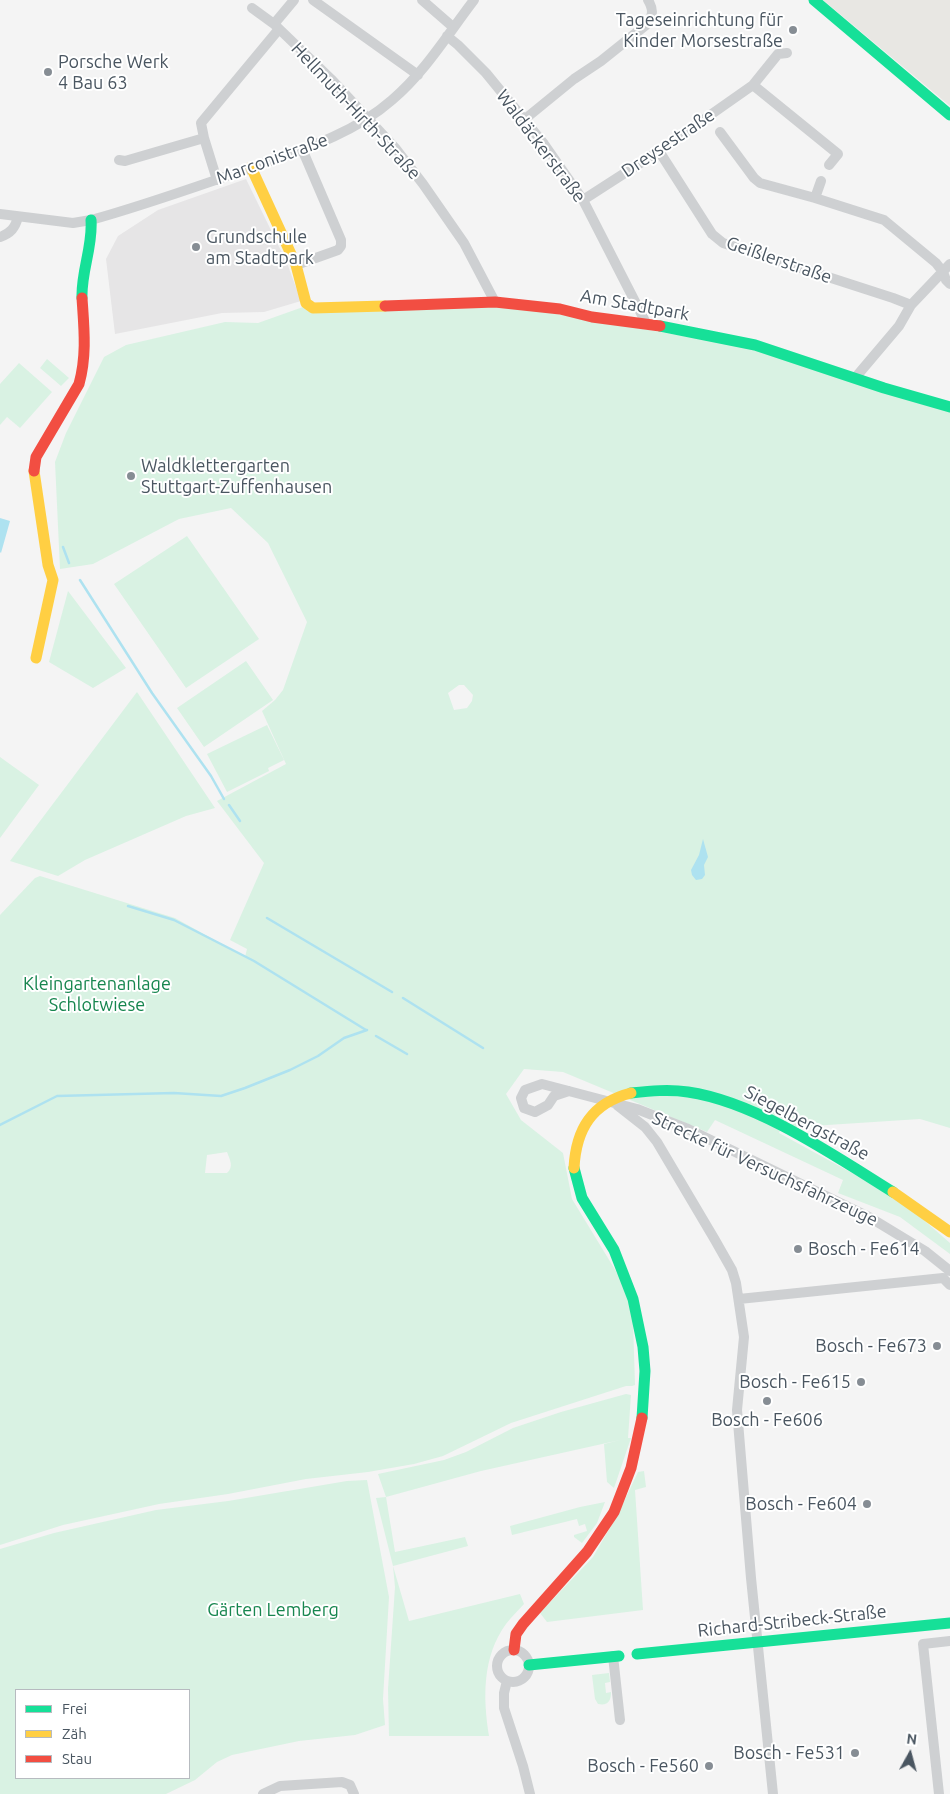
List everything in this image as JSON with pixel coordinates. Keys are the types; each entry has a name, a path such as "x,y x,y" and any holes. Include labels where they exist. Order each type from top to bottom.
{"street":[{"path":"217,180 204,138 202,123 294,0"},
{"path":"313,0 418,75"},
{"path":"422,0 453,26"},
{"name":"Marconistraße","path":"0,214 73,223 90,220 217,180 353,128 392,100 418,75 474,0"},
{"path":"525,119 574,79 601,61 646,25 651,19 653,11 648,0"},
{"path":"814,0 950,115"},
{"name":"Hellmuth-Hirth-Straße","path":"252,8 276,26 331,79 396,149 464,243 495,302"},
{"name":"Waldäckerstraße","path":"446,36 486,73 544,144 583,200 646,323"},
{"name":"Dreysestraße","path":"583,200 659,151 753,85 778,54 787,53"},
{"path":"753,85 838,154 825,173 815,198"},
{"path":"720,132 754,178 760,183 884,220 936,263 947,268"},
{"path":"119,160 125,161 204,138"},
{"path":"251,167 296,265 338,250 341,246 341,240 302,149"},
{"name":"Geißlerstraße","path":"659,151 712,234 722,243 911,305"},
{"path":"0,237 10,234 18,216"},
{"path":"36,658 53,580 48,565 33,474 36,457 79,384 83,373 86,349 82,281 84,261 91,237 90,220"},
{"name":"Am Stadtpark","path":"296,265 306,303 313,308 495,302 560,309 592,317 646,323 755,345 884,388 950,406"},
{"path":"855,378 899,326 911,305 947,268"},
{"path":"947,268 946,280 950,284"},
{"name":"Siegelbergstraße","path":"514,1650 516,1634 523,1624 587,1552 614,1512 631,1468 642,1418 643,1347 633,1298 614,1250 582,1198 574,1168 577,1142 582,1129 592,1113 604,1103 631,1093 652,1090 686,1091 729,1101 754,1111 789,1129 912,1203 950,1232"},
{"name":"Strecke für Versuchsfahrzeuge","path":"569,1091 647,1113 696,1133 869,1217 925,1251 950,1271"},
{"path":"618,1104 645,1127 657,1142 732,1270 739,1299 744,1337 736,1410 773,1794"},
{"path":"739,1299 943,1278 950,1285"},
{"name":"Richard-Stribeck-Straße","path":"638,1654 950,1623"},
{"path":"939,1794 923,1644 950,1641"},
{"path":"514,1650 524,1655 529,1665 526,1675 522,1679 512,1682 507,1681 498,1674 497,1663 503,1654 514,1650"},
{"path":"529,1665 616,1656 620,1720"},
{"path":"507,1681 504,1693 504,1708 530,1794"},
{"path":"263,1794 280,1786 342,1782 350,1785 354,1794"}],"shaded area":[{"path":"823,0 950,0 950,106"},
{"name":"Grundschule am Stadtpark","path":"246,179 287,263 301,301 264,312 222,313 115,334 106,259 118,236 158,210"}],"green space":[{"name":"Kleingartenanlage Schlotwiese","path":"505,305 752,348 950,410 950,1128 920,1119 781,1128 779,1133 883,1190 910,1208 950,1243 950,1254 900,1217 838,1193 843,1180 715,1120 707,1132 563,1072 524,1069 506,1094 521,1120 563,1153 572,1199 625,1286 633,1321 635,1385 626,1386 511,1423 443,1456 414,1464 368,1472 306,1479 228,1494 159,1504 63,1525 0,1545 0,915 35,878 40,876 175,918 245,957 247,949 230,940 264,863 217,801 286,764 262,711 283,690 307,622 268,543 231,508 179,519 93,564 60,569 55,462 66,433 104,357 126,345 225,322 258,323 303,307","holes":["459,685 464,685 473,695 472,701 467,708 454,710 448,693","227,1152 231,1166 227,1173 205,1173 207,1155"]},
{"path":"47,359 69,378 61,386 40,368"},
{"path":"19,363 52,392 20,428 7,417 0,425 0,384"},
{"path":"187,536 259,639 186,688 114,584"},
{"path":"68,591 126,668 93,688 49,662"},
{"path":"246,661 273,700 204,747 177,708"},
{"path":"137,692 215,808 186,816 85,860 58,876 10,861"},
{"path":"267,725 284,760 268,768 269,771 227,792 207,754"},
{"path":"0,757 39,785 0,838"},
{"path":"626,1394 631,1395 628,1438 631,1438 614,1488 607,1482 604,1444 620,1440 481,1471 386,1497 378,1474 444,1460 466,1452 513,1428 561,1412"},
{"path":"644,1471 646,1487 635,1490 643,1610 547,1622 540,1613 593,1557 618,1514 638,1472"},
{"name":"Gärten Lemberg","path":"367,1480 389,1597 383,1699 385,1725 355,1735 299,1741 232,1755 217,1762 195,1780 166,1794 0,1794 0,1549 54,1533 156,1510 228,1501 347,1481"},
{"path":"386,1497 395,1552 465,1537 468,1546 393,1566 376,1498"},
{"path":"605,1502 597,1523 582,1543 574,1535 587,1531 585,1524 579,1526 577,1519 512,1535 510,1526"},
{"path":"393,1566 409,1621 520,1594 524,1604 508,1621 498,1637 488,1664 485,1693 489,1736 389,1736 388,1689 395,1587"},
{"path":"609,1673 610,1682 605,1683 606,1693 611,1692 610,1698 607,1703 598,1704 595,1699 592,1675"}],"water":[{"path":"0,518 10,521 1,553 0,552"},
{"path":"703,839 708,857 704,865 705,875 702,879 696,880 691,870 699,855"}],"waterway":[{"path":"63,547 69,563"},
{"path":"80,580 152,693 211,776 224,799"},
{"path":"229,805 240,821"},
{"path":"128,906 174,920 254,961 366,1030"},
{"path":"267,918 392,992"},
{"path":"403,998 483,1048"},
{"path":"0,1125 57,1096 174,1093 221,1096 290,1070 318,1056 344,1038 367,1030"},
{"path":"376,1036 407,1054"}],"traffic: fast":[{"path":"814,0 950,115"},
{"path":"82,298 91,220"},
{"path":"660,326 755,345 884,388 950,407"},
{"path":"631,1093 681,1091 714,1098 741,1107 795,1132 893,1192"},
{"path":"574,1168 582,1198 614,1250 633,1299 643,1347 645,1371 642,1418"},
{"path":"637,1654 950,1623"},
{"path":"529,1665 619,1656"}],"traffic: slow":[{"path":"251,167 296,265 306,303 313,308 385,306"},
{"path":"34,471 48,565 53,580 36,658"},
{"path":"574,1168 578,1141 589,1120 606,1103 631,1093"},
{"path":"893,1192 950,1232"}],"traffic: jam":[{"path":"34,471 36,457 79,384 84,352 82,298"},
{"path":"385,306 495,302 560,309 592,317 660,326"},
{"path":"514,1650 516,1634 523,1624 587,1552 614,1512 631,1468 642,1418"}],"place":[{"name":"Tageseinrichtung für Kinder Morsestraße","path":"793,30"},
{"name":"Porsche Werk 4 Bau 63","path":"48,72"},
{"name":"Grundschule am Stadtpark","path":"196,247"},
{"name":"Waldklettergarten Stuttgart-Zuffenhausen","path":"131,476"},
{"name":"Bosch - Fe614","path":"798,1249"},
{"name":"Bosch - Fe673","path":"937,1346"},
{"name":"Bosch - Fe615","path":"861,1382"},
{"name":"Bosch - Fe606","path":"767,1401"},
{"name":"Bosch - Fe604","path":"867,1504"},
{"name":"Bosch - Fe531","path":"855,1753"},
{"name":"Bosch - Fe560","path":"709,1766"}]}
